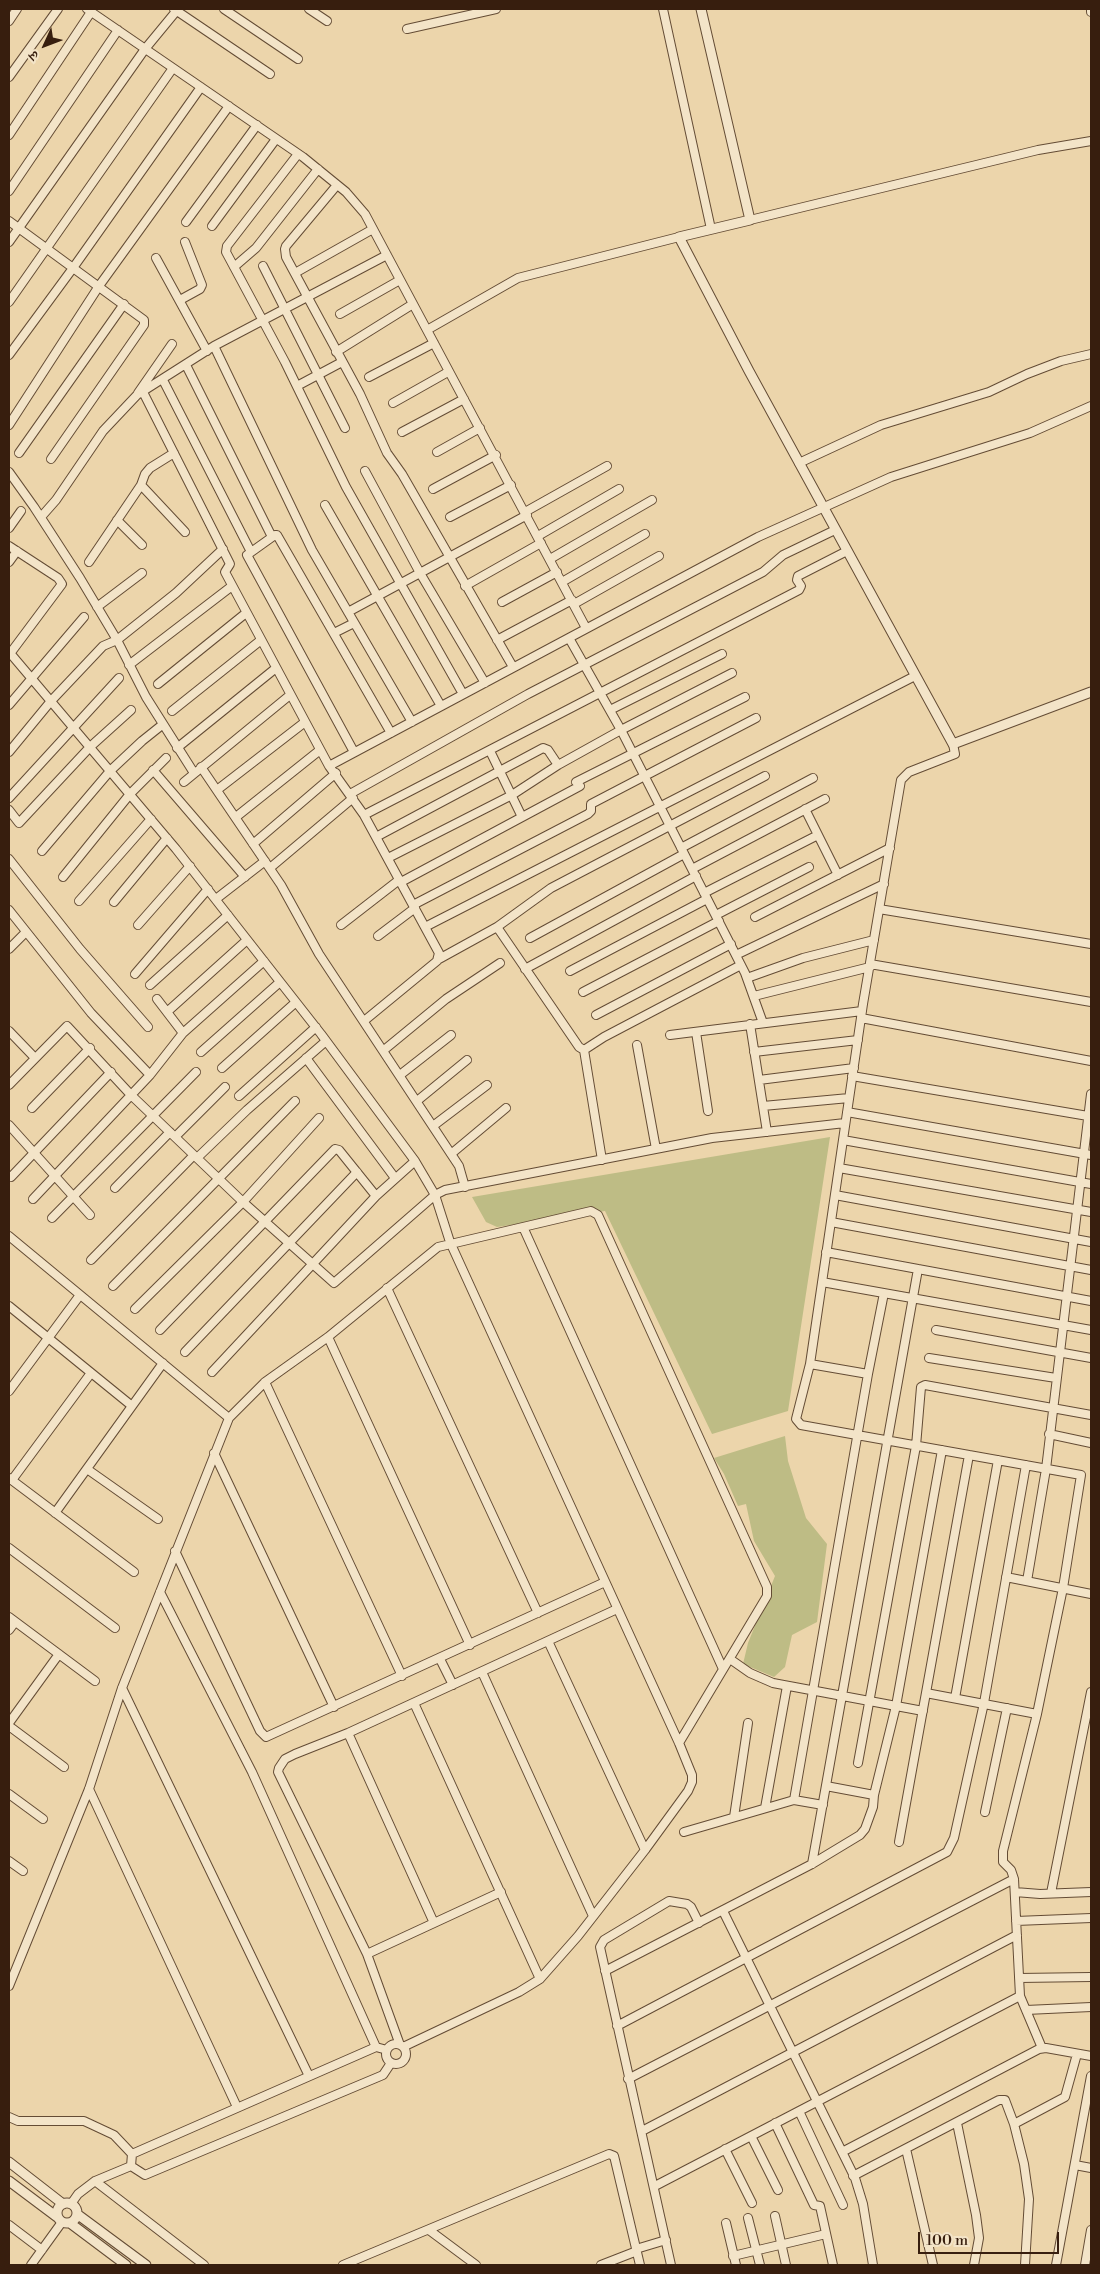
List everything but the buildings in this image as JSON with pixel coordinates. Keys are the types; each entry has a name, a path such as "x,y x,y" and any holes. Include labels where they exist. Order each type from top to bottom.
{"street":[{"path":"9,21 17,9"},
{"path":"9,77 58,9"},
{"path":"9,242 145,49 176,9 270,74"},
{"path":"224,9 298,59"},
{"path":"308,9 327,21"},
{"path":"407,29 496,9"},
{"path":"663,9 711,229"},
{"path":"701,9 750,220"},
{"path":"9,135 89,10 257,125 337,185 365,214 448,372 496,456 586,628"},
{"path":"9,191 118,30"},
{"path":"9,302 173,68"},
{"path":"9,355 201,87"},
{"path":"9,425 99,286 228,106"},
{"path":"186,222 257,125"},
{"path":"212,226 276,139"},
{"path":"427,330 518,278 1038,150 1091,141"},
{"path":"298,154 226,246 226,252 297,386 346,487 399,584 463,694"},
{"path":"234,267 256,248 318,169"},
{"path":"337,185 285,249 286,257 342,362 387,453 402,474 448,558 514,668"},
{"path":"9,221 143,318 144,324 51,459"},
{"path":"295,273 373,229"},
{"path":"680,237 799,463 952,744 955,754 902,776 861,1015 810,1364 796,1419 801,1425 1081,1475 1063,1588 1037,1714 1003,1851 1003,1862 1012,1870 1014,1879 1020,1996 1042,2048"},
{"path":"180,300 200,290 202,285 185,242"},
{"path":"140,393 211,349 387,255"},
{"path":"156,258 211,349 312,550 412,722"},
{"path":"263,266 345,428"},
{"path":"340,314 400,280"},
{"path":"19,453 124,304"},
{"path":"336,352 413,304"},
{"path":"369,377 434,343"},
{"path":"41,517 56,500 103,431 140,393 172,344"},
{"path":"799,463 880,425 989,392 1027,374 1061,361 1091,354"},
{"path":"297,386 342,362"},
{"path":"186,365 272,537"},
{"path":"393,403 448,372"},
{"path":"163,380 251,552"},
{"path":"140,393 174,453 223,549 230,564 224,571 246,613 329,766 336,773 364,815 388,858 439,953 439,959"},
{"path":"402,432 464,400"},
{"path":"329,766 758,537 891,477 1030,433 1091,406"},
{"path":"437,452 480,428"},
{"path":"89,562 141,485 143,476 150,468 174,453"},
{"path":"433,490 496,456"},
{"path":"348,612 448,558 607,466"},
{"path":"9,472 41,517 97,607 162,725 194,773"},
{"path":"365,472 420,573 485,683"},
{"path":"141,485 185,532"},
{"path":"450,517 511,485"},
{"path":"465,586 619,489"},
{"path":"550,558 652,500"},
{"path":"325,505 441,706"},
{"path":"9,528 21,511"},
{"path":"117,520 142,545"},
{"path":"216,899 245,877 267,865 351,796 584,664 763,572 783,555 835,530"},
{"path":"562,582 645,534"},
{"path":"354,752 247,556 272,537 277,535 391,733"},
{"path":"9,546 58,578 62,584 9,654 130,794 216,899 316,1027 415,1161 435,1195 450,1242 692,1775 692,1782 688,1791 645,1850 540,1979 519,1992 402,2046 392,2044 387,2050 386,2057 391,2063"},
{"path":"9,752 51,701 103,646 116,640 176,593 223,549"},
{"path":"9,562 17,551"},
{"path":"364,815 601,695 799,590 801,586 797,580 798,576 847,552"},
{"path":"497,640 659,556"},
{"path":"502,602 557,572"},
{"path":"97,607 142,573"},
{"path":"129,665 232,586"},
{"path":"158,684 246,613"},
{"path":"9,704 84,617"},
{"path":"334,633 354,623"},
{"path":"569,638 621,730 736,955 747,978 763,1022"},
{"path":"172,711 261,640"},
{"path":"610,710 722,654"},
{"path":"177,748 276,668"},
{"path":"388,858 512,795 558,765 621,730 732,673"},
{"path":"425,927 915,676"},
{"path":"9,798 119,678"},
{"path":"952,744 1091,692"},
{"path":"184,782 201,766 290,695"},
{"path":"341,925 400,881 580,786 576,782 745,697"},
{"path":"9,810 11,819 17,823 21,822 90,747 131,710"},
{"path":"378,936 414,906 588,814 592,809 591,804 756,718"},
{"path":"217,790 305,722"},
{"path":"42,851 110,771 162,725"},
{"path":"376,837 545,748 558,765"},
{"path":"236,818 320,750"},
{"path":"490,751 522,817"},
{"path":"63,877 130,794 166,758"},
{"path":"201,766 267,865 319,954 459,1166 465,1187"},
{"path":"153,770 245,877"},
{"path":"253,844 336,773"},
{"path":"364,1021 439,959 497,928 551,888 765,776"},
{"path":"530,938 813,778"},
{"path":"525,969 825,799"},
{"path":"806,809 838,875"},
{"path":"79,901 151,819"},
{"path":"570,971 818,835"},
{"path":"114,902 167,838"},
{"path":"755,917 890,848"},
{"path":"9,858 80,949 148,1027"},
{"path":"138,925 190,866"},
{"path":"583,992 809,867"},
{"path":"736,955 884,884"},
{"path":"135,974 208,889"},
{"path":"880,909 1091,944"},
{"path":"9,910 91,1013 150,1075"},
{"path":"150,985 228,915"},
{"path":"497,928 579,1047 584,1050 602,1160"},
{"path":"9,949 26,932"},
{"path":"167,1012 247,940"},
{"path":"747,978 803,958 874,940"},
{"path":"596,1015 730,944"},
{"path":"33,1199 150,1075 183,1033 264,961"},
{"path":"384,1050 446,999 500,963"},
{"path":"584,1050 604,1037 741,965"},
{"path":"754,996 870,965 1091,1002"},
{"path":"201,1052 280,982"},
{"path":"157,998 183,1033"},
{"path":"222,1068 296,1002"},
{"path":"670,1035 763,1022 861,1015 1091,1061"},
{"path":"750,1024 767,1132"},
{"path":"9,1085 66,1026 90,1048 131,1095 243,1202 314,1263 332,1282 335,1282 435,1195 445,1190 712,1138 845,1123"},
{"path":"239,1096 316,1027"},
{"path":"9,1031 35,1058"},
{"path":"696,1032 708,1111"},
{"path":"400,1075 451,1035"},
{"path":"754,1052 858,1040"},
{"path":"91,1260 196,1156 326,1041"},
{"path":"637,1045 656,1149"},
{"path":"32,1108 90,1048"},
{"path":"306,1058 395,1178"},
{"path":"417,1101 467,1060"},
{"path":"11,1177 111,1072"},
{"path":"52,1218 152,1114 196,1072"},
{"path":"759,1080 853,1072 1089,1118"},
{"path":"433,1126 487,1085"},
{"path":"116,1188 225,1087"},
{"path":"1027,1581 1046,1469 1072,1239 1080,1182 1087,1154 1091,1094"},
{"path":"763,1106 849,1098"},
{"path":"113,1286 295,1102"},
{"path":"451,1154 506,1108"},
{"path":"847,1112 1087,1154"},
{"path":"136,1309 243,1202 319,1118"},
{"path":"9,1125 90,1216"},
{"path":"843,1140 1091,1184"},
{"path":"160,1330 335,1149 339,1150 376,1196"},
{"path":"212,1372 376,1196 415,1161"},
{"path":"839,1168 1091,1212"},
{"path":"186,1352 357,1172"},
{"path":"835,1195 1091,1242"},
{"path":"9,1986 89,1789 122,1688 229,1418 265,1382 328,1337 438,1246 591,1211 598,1215 766,1583 766,1596 679,1743"},
{"path":"831,1222 1091,1270"},
{"path":"523,1227 724,1669"},
{"path":"9,1236 229,1418"},
{"path":"826,1252 1091,1301"},
{"path":"812,1864 886,1440 918,1269"},
{"path":"822,1282 1091,1330"},
{"path":"387,1288 538,1613"},
{"path":"794,1800 857,1435 884,1293"},
{"path":"9,1391 80,1295"},
{"path":"9,1306 132,1406"},
{"path":"936,1330 1091,1358"},
{"path":"328,1337 470,1644"},
{"path":"929,1358 1056,1378"},
{"path":"55,1513 163,1363"},
{"path":"810,1364 868,1374"},
{"path":"91,1373 10,1479 134,1572"},
{"path":"265,1382 402,1676"},
{"path":"858,1764 916,1446 920,1389 923,1385 1091,1414"},
{"path":"1050,1434 1091,1442"},
{"path":"605,1971 812,1864 865,1829 873,1807 874,1795 896,1706 942,1450"},
{"path":"214,1453 334,1707"},
{"path":"899,1842 969,1455"},
{"path":"955,1698 998,1460"},
{"path":"617,2026 947,1852 954,1838 984,1703 1026,1465"},
{"path":"87,1469 158,1519"},
{"path":"9,1548 115,1628"},
{"path":"175,1551 263,1736 268,1737 605,1582"},
{"path":"1006,1577 1091,1594"},
{"path":"160,1592 252,1772 376,2047"},
{"path":"391,2063 402,2062 406,2054 367,1954 278,1772 285,1759 348,1733 617,1609"},
{"path":"9,1630 12,1619 95,1681"},
{"path":"548,1641 645,1850"},
{"path":"59,1654 9,1725 64,1767"},
{"path":"440,1659 453,1685"},
{"path":"730,1659 750,1673 787,1686 923,1711"},
{"path":"482,1672 593,1916"},
{"path":"765,1808 787,1686"},
{"path":"122,1688 309,2076"},
{"path":"1051,1894 1091,1692"},
{"path":"926,1693 1037,1714"},
{"path":"414,1703 502,1892 540,1979"},
{"path":"985,1812 1007,1708"},
{"path":"734,1817 748,1723"},
{"path":"348,1733 434,1923"},
{"path":"826,1786 874,1795"},
{"path":"89,1789 237,2108"},
{"path":"9,1794 43,1819"},
{"path":"684,1832 794,1800 823,1805"},
{"path":"9,1861 22,1871"},
{"path":"628,2078 1014,1879"},
{"path":"367,1954 502,1892"},
{"path":"1015,1892 1051,1894 1091,1892"},
{"path":"671,2265 655,2186 628,2078 600,1947 604,1940 669,1901 687,1904 691,1907 699,1923"},
{"path":"722,1911 854,2176 863,2204 873,2265"},
{"path":"1016,1921 1091,1918"},
{"path":"642,2131 792,2051 1017,1936"},
{"path":"1019,1978 1091,1977"},
{"path":"655,2186 1020,1996"},
{"path":"1026,2010 1091,2007"},
{"path":"132,2154 376,2047 387,2050"},
{"path":"842,2152 1042,2048 1091,2056"},
{"path":"1014,2124 1065,2097 1077,2054"},
{"path":"131,2166 145,2176 383,2075 391,2063"},
{"path":"1056,2265 1091,2076"},
{"path":"854,2176 1002,2100 1007,2102 1024,2164 1029,2200 1025,2265"},
{"path":"798,2111 843,2205"},
{"path":"9,2117 18,2120 84,2121 114,2135 132,2154 131,2166"},
{"path":"775,2123 814,2205 820,2206 833,2265"},
{"path":"957,2123 979,2238 974,2265"},
{"path":"751,2136 778,2190"},
{"path":"906,2149 933,2265"},
{"path":"725,2150 752,2203"},
{"path":"343,2265 609,2154 614,2156 640,2265"},
{"path":"9,2162 67,2204 74,2206 77,2214 146,2265"},
{"path":"1075,2165 1091,2168"},
{"path":"63,2220 58,2209 95,2181 131,2166"},
{"path":"9,2181 126,2265"},
{"path":"95,2181 204,2265"},
{"path":"30,2265 63,2220 76,2218 77,2214"},
{"path":"775,2216 786,2265"},
{"path":"748,2218 760,2265"},
{"path":"726,2223 736,2265"},
{"path":"9,2225 42,2250"},
{"path":"429,2230 476,2265"},
{"path":"1085,2265 1091,2230"},
{"path":"734,2256 826,2234"},
{"path":"601,2265 645,2246 666,2240"}],"shaded area":[{"path":"830,1137 788,1411 712,1434 605,1211 497,1227 486,1222 472,1197"},
{"path":"785,1436 788,1461 806,1518 827,1544 817,1622 792,1635 785,1667 774,1677 743,1664 748,1643 775,1576 754,1541 746,1504 738,1506 724,1474 714,1458"}]}
